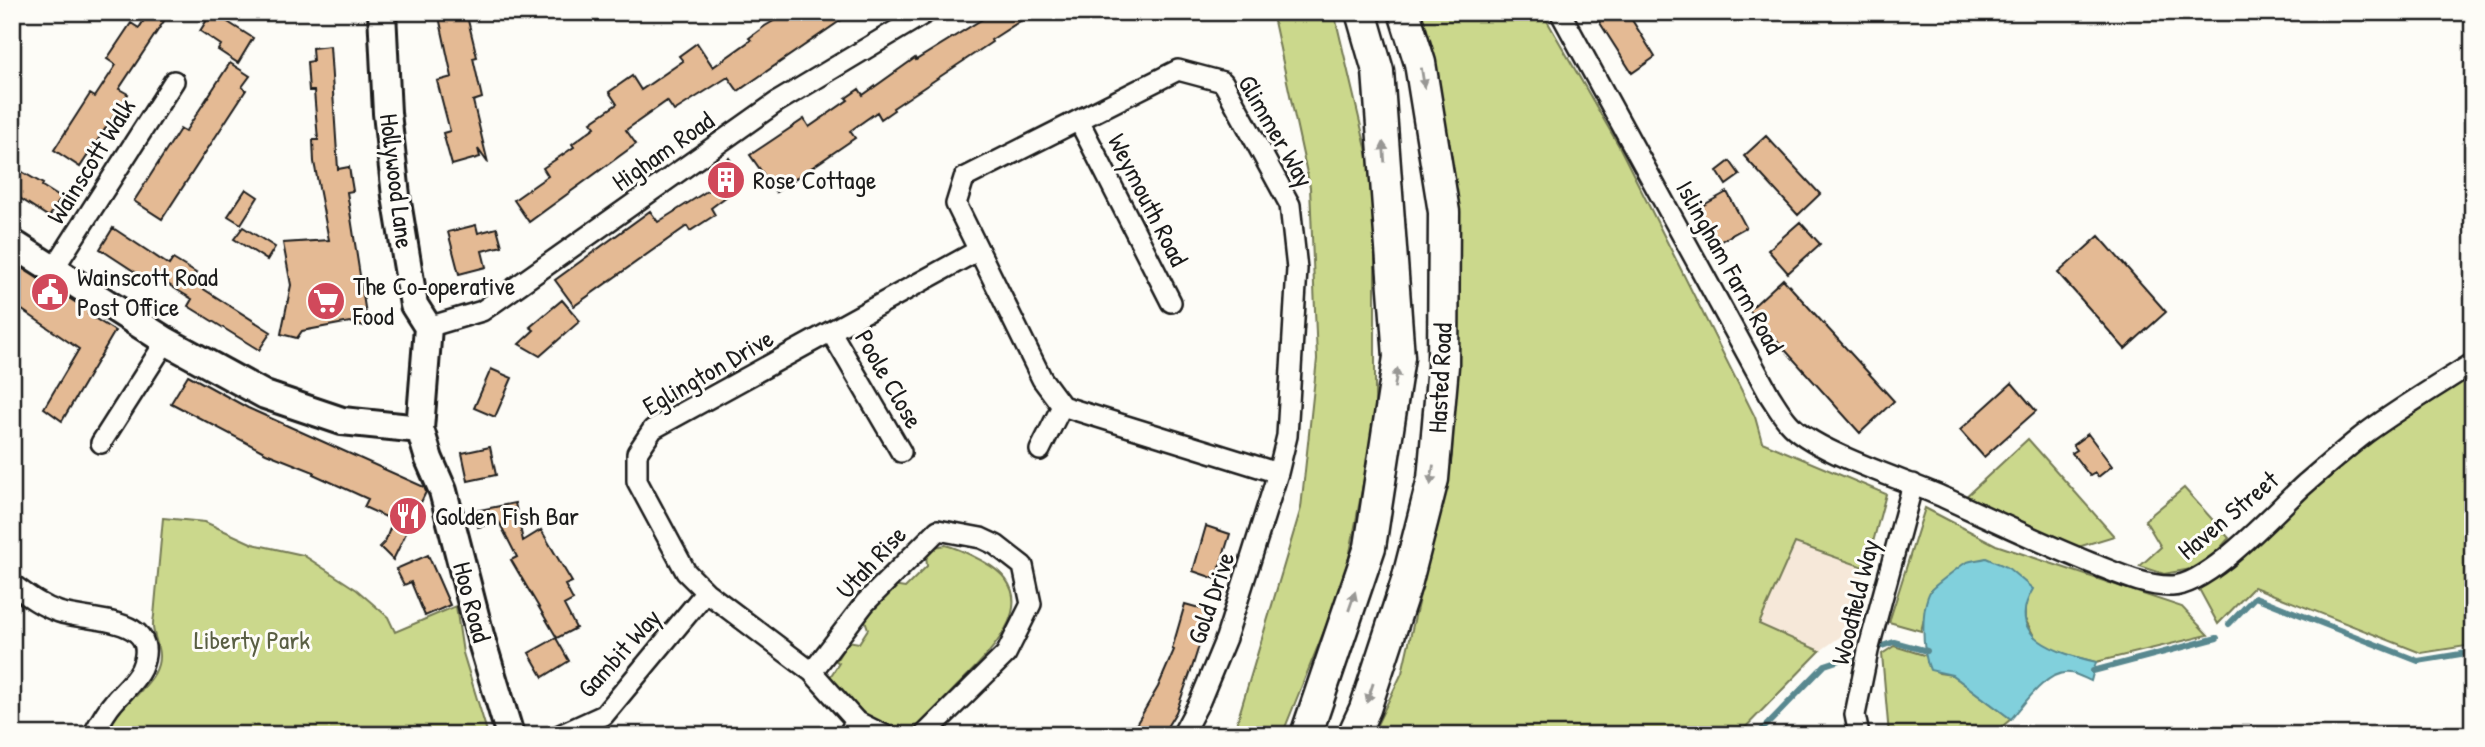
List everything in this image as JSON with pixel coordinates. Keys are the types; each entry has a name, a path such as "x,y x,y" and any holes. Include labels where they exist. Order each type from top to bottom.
{"main road":[{"name":"Hollywood Lane","path":"382,12 387,113 396,196 414,305 428,327"},
{"name":"Hasted Road","path":"1306,735 1370,547 1399,357 1378,71 1361,12"},
{"name":"Hasted Road","path":"1353,735 1365,709 1407,581 1433,479 1443,366 1444,212 1420,63 1404,12"},
{"path":"12,243 215,370 265,395 342,421 420,429 428,327"},
{"name":"Hoo Road","path":"420,429 443,491 481,639 510,735"}],"street":[{"name":"Higham Road","path":"428,327 482,311 777,103 927,12"},
{"name":"Islingham Farm Road","path":"1560,12 1770,396 1789,424 1809,439 1839,454 1913,484"},
{"name":"Glimmer Way","path":"1062,406 1042,379 956,204 964,178 1178,69 1223,82 1290,205 1297,269 1287,436 1278,473"},
{"name":"Wainscott Walk","path":"53,270 174,81"},
{"name":"Weymouth Road","path":"1079,121 1171,302"},
{"name":"Eglington Drive","path":"852,728 812,672 706,592 686,572 637,481 637,453 653,429 977,251"},
{"name":"Poole Close","path":"831,332 901,452"},
{"path":"101,443 166,341"},
{"name":"Haven Street","path":"1913,484 2026,537 2107,569 2156,585 2174,586 2186,583 2214,567 2305,484 2365,434 2473,363"},
{"path":"1040,450 1062,406 1278,473"},
{"name":"Gold Drive","path":"1182,735 1200,701 1226,638 1278,473"},
{"name":"Woodfield Way","path":"1859,735 1855,715 1868,651 1913,484"},
{"name":"Utah Rise","path":"812,672 865,603 938,530 981,538 995,537 1023,566 1031,604 1006,654 924,735"},
{"path":"12,584 40,604 57,611 120,623 139,635 144,651 141,670 106,712 93,735"},
{"name":"Gambit Way","path":"560,735 604,715 706,592"},
{"path":"852,728 882,734"}],"shaded area":[{"path":"1796,543 1866,568 1840,637 1820,651 1759,624"}],"green space":[{"path":"1272,12 1334,12 1375,186 1375,421 1345,579 1282,735 1230,735 1237,722 1301,508 1317,359 1310,187"},
{"path":"1417,12 1542,12 1619,146 1755,417 1762,442 1886,494 1866,568 1795,543 1759,624 1820,651 1738,735 1372,735 1402,673 1452,455 1458,225 1442,102"},
{"path":"2473,375 2473,645 2421,653 2254,587 2218,624 2199,589 2350,455"},
{"path":"2028,439 2114,536 2075,548 1961,501"},
{"path":"2184,488 2229,538 2207,563 2191,569 2164,574 2140,566 2161,547 2145,520"},
{"path":"1925,508 1996,545 2182,607 2208,635 2096,662 2057,652 2036,640 2025,619 2025,604 1967,562 1931,590 1921,631 1889,622"},
{"name":"Liberty Park","path":"163,518 205,522 253,544 303,555 357,590 388,617 395,632 456,606 463,653 488,735 107,735 113,723 109,720 131,693 136,696 146,686 157,669 159,656 153,625"},
{"path":"945,545 984,562 1003,576 1012,591 1013,608 1008,624 985,657 909,735 883,731 863,720 846,704 829,685 830,677 848,641 859,643 868,629 865,620 893,586 905,588 927,566 926,554 935,547"},
{"path":"1894,646 1927,656 1927,662 1939,673 1952,675 2011,719 1992,735 1889,735 1882,654"}],"water":[{"path":"1986,558 2007,567 2033,589 2026,606 2025,620 2030,632 2052,648 2096,662 2091,681 2070,673 2053,676 2037,689 2011,719 1952,675 1930,670 1925,652 1924,618 1931,590 1965,563"}],"building":[{"path":"149,12 164,21 119,89 128,94 80,167 54,150 90,94 95,97 116,65 107,59 131,23 139,28"},
{"path":"212,12 253,38 238,63 218,50 221,45 200,31"},
{"path":"438,12 466,12 477,57 473,58 482,98 473,101 488,163 478,149 480,157 452,165 443,133 450,131 437,81 452,77"},
{"path":"789,12 853,12 738,91 728,77 674,111 667,101 626,130 636,144 529,222 514,200 548,176 543,168 574,147 572,144 595,127 591,122 617,104 609,92 632,76 641,90 683,61 679,56 697,43 713,67 751,40 749,38 765,26"},
{"path":"994,12 1034,12 893,108 894,110 881,119 877,112 850,131 855,138 776,192 750,155 804,119 809,127 848,100 846,98 859,89 863,95 915,58 916,60"},
{"path":"1593,12 1627,12 1655,57 1632,73"},
{"path":"330,46 338,169 349,167 353,191 347,192 368,327 350,322 302,331 297,338 281,334 291,285 283,243 329,240 314,162 313,140 318,140 314,91 309,91 307,62 313,61 312,48"},
{"path":"230,63 250,76 242,87 246,90 162,219 134,201 180,129 185,132"},
{"path":"1766,136 1820,194 1798,215 1744,156"},
{"path":"729,158 742,176 731,185 735,190 711,208 715,215 690,231 687,226 574,306 555,280 650,211 658,222 718,184 709,172"},
{"path":"1730,161 1740,175 1726,185 1717,171"},
{"path":"12,166 61,198 49,217 12,193"},
{"path":"246,189 258,197 241,224 228,216"},
{"path":"1727,192 1746,227 1712,246 1693,211"},
{"path":"1800,222 1820,244 1788,273 1768,250"},
{"path":"476,225 478,233 497,228 502,246 482,251 486,267 459,274 448,232"},
{"path":"243,227 275,247 267,260 234,239"},
{"path":"113,228 169,265 173,259 196,273 191,281 271,332 259,350 188,306 192,299 156,277 152,283 100,249"},
{"path":"2099,236 2166,312 2125,349 2058,273"},
{"path":"12,262 89,311 88,314 115,331 62,421 44,408 79,349 12,303"},
{"path":"1783,279 1894,401 1860,433 1749,310"},
{"path":"562,300 580,321 540,356 519,344 534,330 530,327"},
{"path":"491,369 512,378 495,417 474,408"},
{"path":"188,375 248,408 424,487 426,492 393,560 380,547 385,542 393,520 364,507 368,499 313,474 314,472 266,453 171,403"},
{"path":"2012,383 2036,411 1984,457 1960,430"},
{"path":"2088,434 2112,466 2098,477 2095,473 2090,476 2072,453 2077,450 2073,445"},
{"path":"490,447 496,475 468,481 462,453"},
{"path":"515,503 523,541 541,530 572,582 565,585 573,600 564,605 576,628 557,638 511,560 517,557 499,522 478,527 475,511"},
{"path":"1206,526 1230,534 1216,579 1193,571"},
{"path":"428,555 450,605 425,616 411,582 404,585 396,569"},
{"path":"1185,604 1210,611 1176,712 1162,735 1130,735 1158,687 1174,650 1172,649"},
{"path":"556,638 569,661 543,677 529,653"}],"waterway":[{"path":"2229,624 2255,597 2418,661 2473,652"},
{"path":"2093,671 2217,638"},
{"path":"1757,735 1825,665 1894,642 1927,651"}],"place":[{"name":"Rose Cottage","path":"726,180"},
{"name":"Wainscott Road Post Office","path":"50,292"},
{"name":"The Co-operative Food","path":"326,301"},
{"name":"Golden Fish Bar","path":"408,516"}]}
